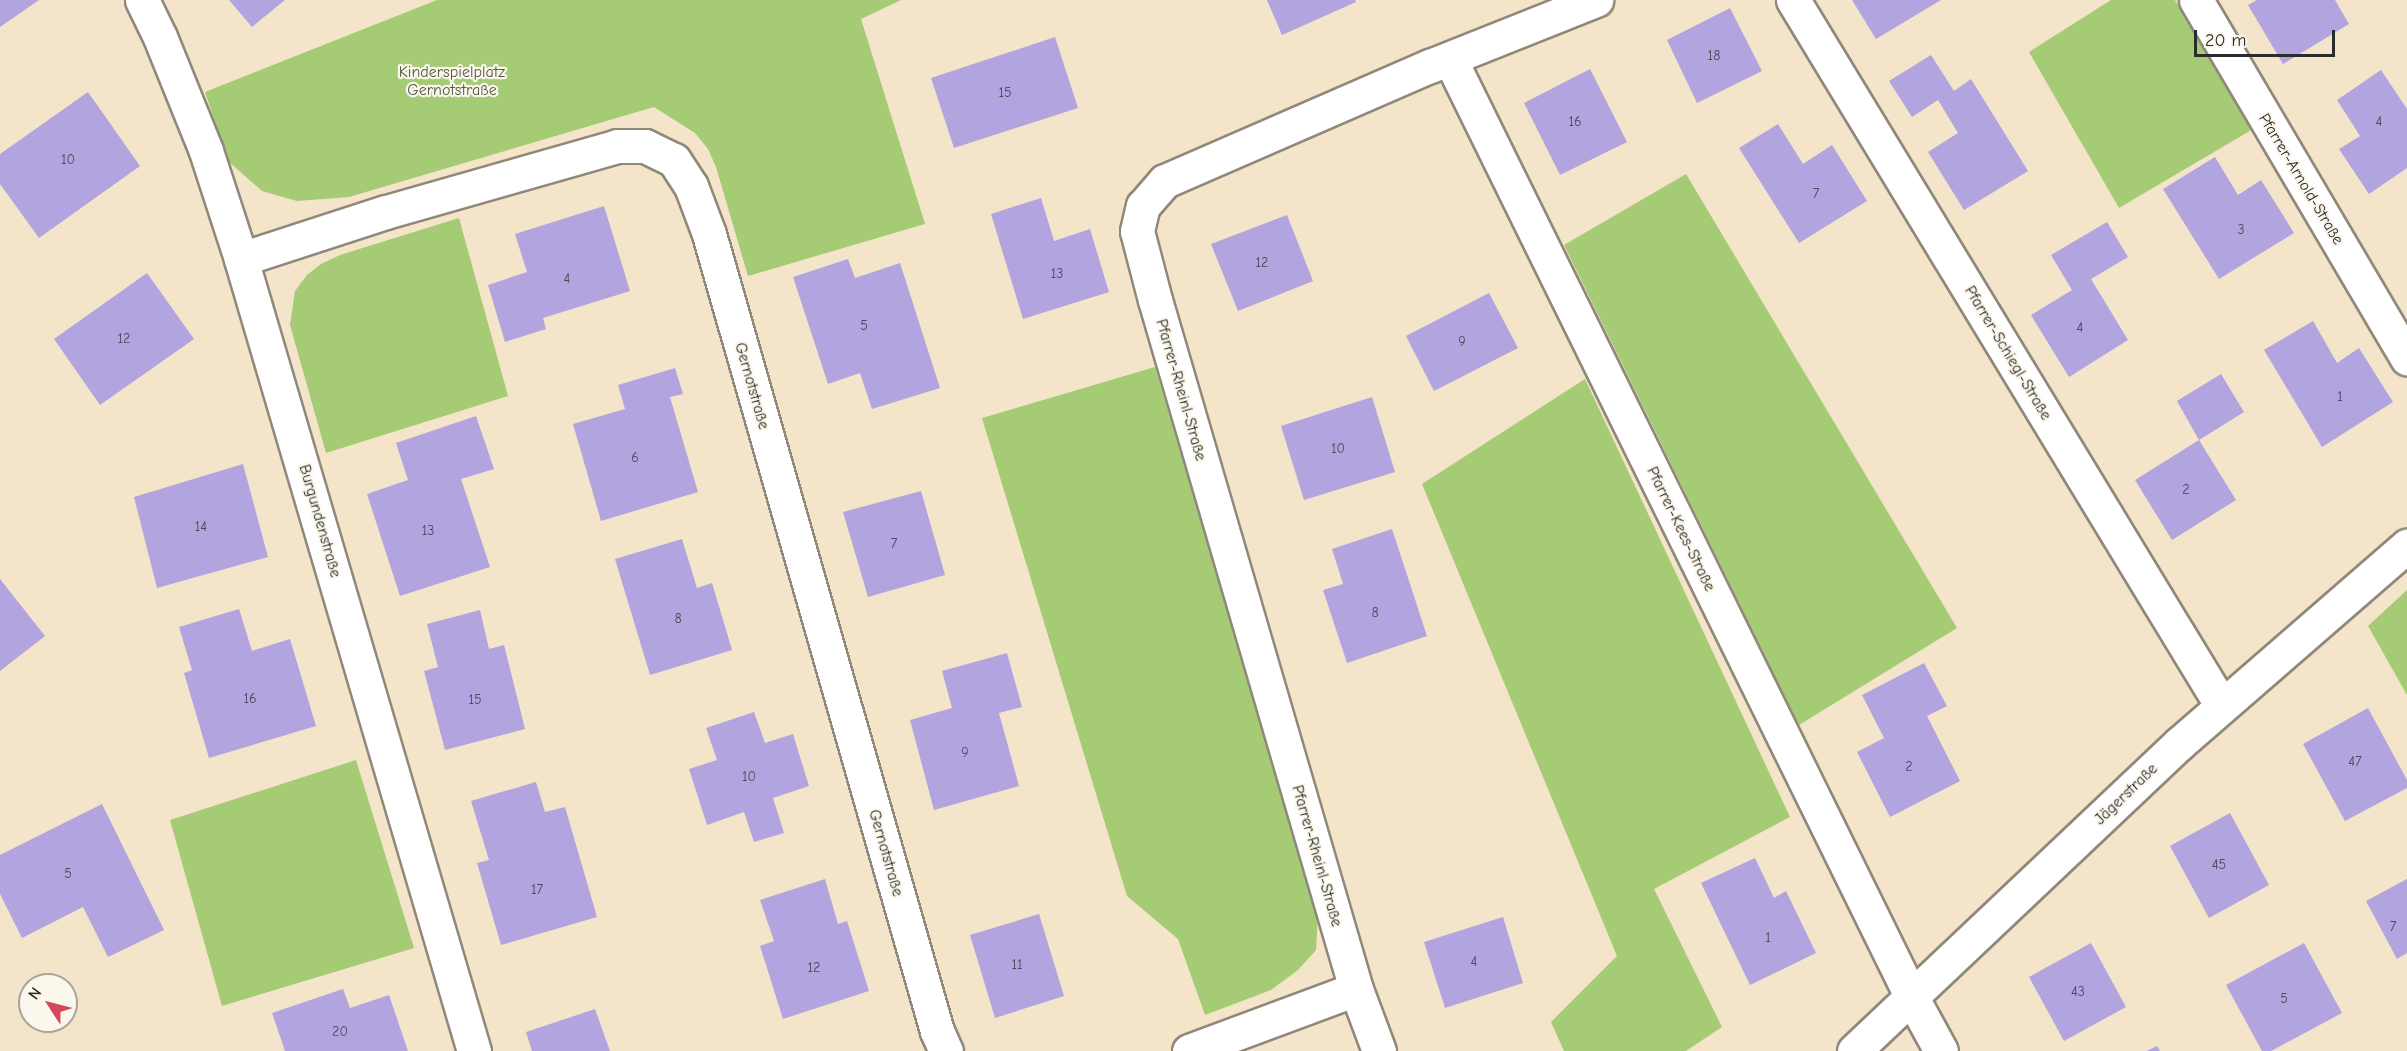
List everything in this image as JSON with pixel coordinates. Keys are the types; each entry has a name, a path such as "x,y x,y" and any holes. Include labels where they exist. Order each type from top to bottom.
{"street":[{"name":"Burgundenstraße","path":"142,0 160,37 206,151 241,259 474,1051"},
{"name":"Pfarrer-Rheinl-Straße","path":"1379,1051 1356,989 1155,300 1137,231 1143,206 1165,181 1430,66 1450,60 1596,0"},
{"name":"Pfarrer-Schiegl-Straße","path":"1793,0 2222,706"},
{"name":"Pfarrer-Arnold-Straße","path":"2196,0 2407,358"},
{"name":"Pfarrer-Kees-Straße","path":"1450,60 1912,998 1941,1051"},
{"name":"Gernotstraße","path":"241,259 386,212 617,146 645,146 674,160 691,186 709,234 930,1008 946,1051"},
{"name":"Jägerstraße","path":"1854,1051 2222,706 2407,546"},
{"path":"1189,1051 1356,989"}],"green space":[{"name":"Kinderspielplatz Gernotstraße","path":"437,0 901,0 861,19 925,224 748,276 716,167 708,149 695,133 654,107 349,197 297,201 262,191 228,161 205,92"},
{"path":"2111,0 2175,0 2253,129 2119,208 2029,52"},
{"path":"1686,174 1957,628 1799,725 1564,245"},
{"path":"459,218 508,396 326,453 290,325 295,291 307,275 321,264 340,255"},
{"path":"1155,367 1318,915 1316,950 1298,970 1271,990 1205,1015 1178,939 1127,896 982,418"},
{"path":"1585,379 1790,817 1654,889 1722,1027 1686,1051 1564,1051 1551,1022 1617,956 1422,484"},
{"path":"2407,590 2407,695 2368,626"},
{"path":"356,760 414,948 222,1006 170,820"}],"building":[{"path":"0,0 39,0 0,27"},
{"path":"229,0 285,0 252,27"},
{"path":"1267,0 1355,0 1356,2 1282,35"},
{"path":"1852,0 1941,0 1876,39"},
{"path":"2257,0 2335,0 2349,24 2283,64 2248,5"},
{"path":"1730,8 1762,71 1697,103 1667,40"},
{"path":"1055,37 1078,108 954,148 931,78"},
{"path":"1931,55 1954,91 1971,79 2028,171 1964,210 1928,152 1958,133 1938,100 1912,117 1889,81"},
{"path":"1590,69 1627,142 1560,175 1524,103"},
{"path":"2381,70 2407,109 2407,168 2369,194 2339,149 2360,136 2337,100"},
{"path":"88,92 140,166 39,238 0,184 0,154"},
{"path":"1778,124 1803,164 1832,145 1867,201 1799,243 1739,148"},
{"path":"2215,157 2238,195 2261,180 2294,233 2219,279 2163,189"},
{"path":"1041,198 1054,241 1090,229 1109,292 1023,319 991,214"},
{"path":"604,206 630,291 543,318 546,329 505,342 488,285 527,272 515,234"},
{"path":"1287,215 1313,281 1238,311 1211,244"},
{"path":"2107,222 2128,257 2091,279 2128,340 2069,377 2031,315 2072,290 2051,255"},
{"path":"848,259 855,278 900,263 940,388 872,409 860,373 828,384 793,277"},
{"path":"147,273 194,339 100,405 54,339"},
{"path":"1489,293 1518,348 1434,391 1406,336"},
{"path":"2313,321 2337,363 2359,348 2393,402 2322,447 2264,350"},
{"path":"675,368 683,394 670,397 698,492 601,521 573,424 625,409 618,385"},
{"path":"2221,374 2244,412 2199,440 2177,401"},
{"path":"1372,397 1395,472 1304,500 1281,426"},
{"path":"476,416 494,469 461,479 490,567 400,596 367,494 408,480 396,443"},
{"path":"2199,440 2236,500 2172,540 2135,480"},
{"path":"243,464 268,557 157,588 134,497"},
{"path":"921,491 945,575 868,597 843,512"},
{"path":"1392,529 1427,636 1347,663 1323,590 1343,584 1332,549"},
{"path":"682,539 697,588 712,583 732,650 650,675 615,559"},
{"path":"0,579 45,636 0,671"},
{"path":"239,609 252,651 290,639 316,726 209,758 184,673 192,670 179,627"},
{"path":"480,610 489,649 504,645 525,729 445,750 424,671 438,667 427,624"},
{"path":"1007,653 1022,707 999,713 1019,786 934,810 910,720 952,708 942,671"},
{"path":"1924,663 1947,706 1927,716 1960,781 1890,817 1857,752 1884,738 1862,695"},
{"path":"2368,708 2407,780 2407,788 2345,821 2303,744"},
{"path":"754,712 765,743 793,734 809,786 773,798 784,833 754,842 744,812 707,825 689,769 717,760 706,728"},
{"path":"536,782 545,812 565,807 597,917 501,945 477,863 489,860 471,801"},
{"path":"102,804 164,930 108,957 83,907 22,938 0,894 0,855"},
{"path":"2230,813 2269,885 2209,918 2170,846"},
{"path":"1755,858 1774,898 1786,891 1816,953 1750,985 1701,883"},
{"path":"825,879 838,924 847,921 869,991 783,1019 760,946 774,941 760,900"},
{"path":"2407,879 2407,953 2397,959 2366,901"},
{"path":"1039,914 1064,996 995,1018 970,935"},
{"path":"1503,917 1523,983 1445,1008 1424,942"},
{"path":"2091,943 2126,1007 2064,1041 2029,977"},
{"path":"2304,943 2342,1013 2271,1051 2262,1051 2226,985"},
{"path":"343,989 350,1008 389,995 408,1051 285,1051 272,1013"},
{"path":"595,1009 610,1051 532,1051 526,1032"},
{"path":"2157,1046 2160,1051 2147,1051"}]}
